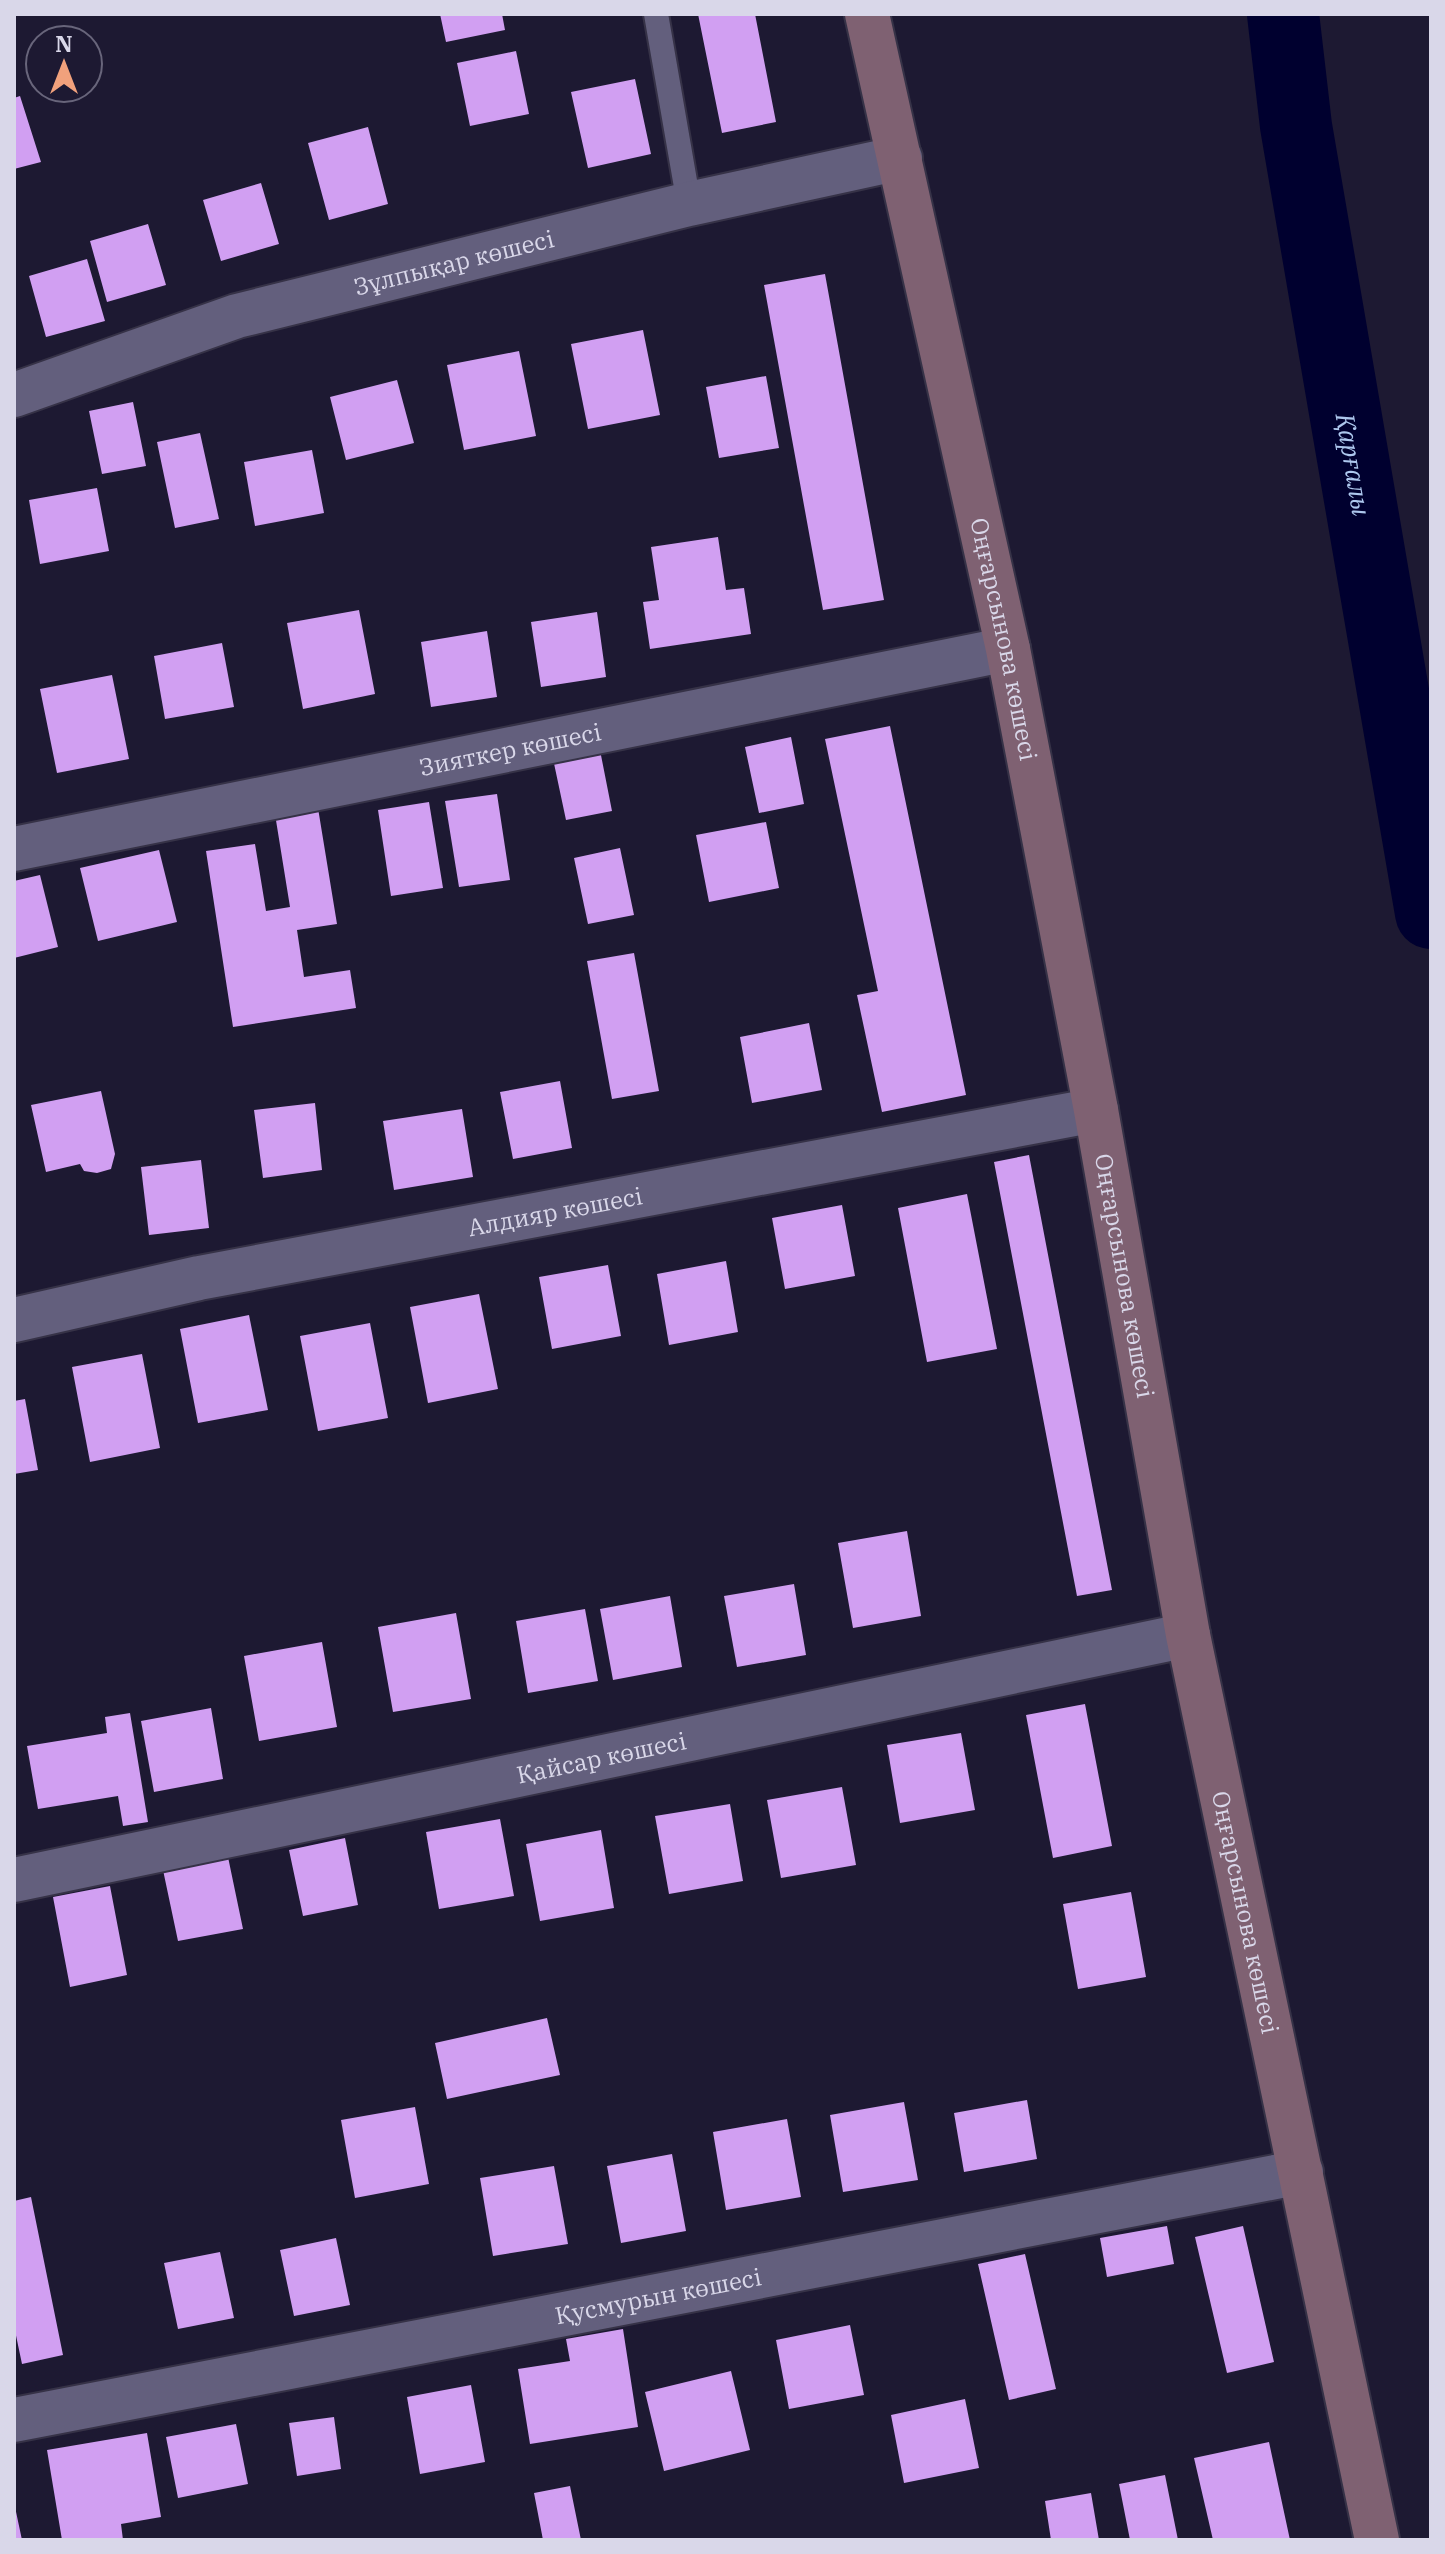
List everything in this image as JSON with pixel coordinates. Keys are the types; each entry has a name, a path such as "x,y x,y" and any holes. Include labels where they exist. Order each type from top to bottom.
{"main road":[{"name":"Оңғарсынова көшесі","path":"867,14 1008,649 1096,1110 1188,1635 1377,2540"}],"street":[{"name":"Зұлпықар көшесі","path":"14,395 237,316 689,204 900,158"},
{"name":"Зияткер көшесі","path":"14,849 1008,649"},
{"name":"Алдияр көшесі","path":"14,1320 215,1275 1096,1110"},
{"name":"Қайсар көшесі","path":"14,1880 1188,1635"},
{"name":"Қусмурын көшесі","path":"14,2420 1301,2172"}],"lane":[{"path":"656,14 689,204"}],"building":[{"path":"440,14 502,14 505,30 446,42"},
{"path":"698,14 755,14 776,122 722,133"},
{"path":"516,51 529,114 470,126 457,63"},
{"path":"635,79 651,154 588,168 571,92"},
{"path":"20,96 41,162 14,169 14,98"},
{"path":"368,127 388,204 329,220 308,143"},
{"path":"261,183 279,244 221,261 203,200"},
{"path":"148,224 166,285 107,302 90,241"},
{"path":"87,259 105,321 46,337 29,276"},
{"path":"825,274 884,600 823,610 764,285"},
{"path":"643,330 660,415 588,429 571,344"},
{"path":"519,351 536,436 464,450 447,365"},
{"path":"766,376 779,448 719,458 706,387"},
{"path":"397,380 414,443 346,460 330,397"},
{"path":"133,402 146,466 102,474 89,411"},
{"path":"200,433 219,519 175,528 157,442"},
{"path":"312,450 324,513 255,526 244,462"},
{"path":"97,488 109,551 40,564 29,500"},
{"path":"718,537 726,590 744,588 751,634 650,649 643,602 659,600 651,547"},
{"path":"359,610 375,694 303,709 287,623"},
{"path":"597,612 606,677 541,687 531,622"},
{"path":"487,631 497,697 431,707 421,642"},
{"path":"222,643 234,707 165,719 154,656"},
{"path":"112,675 129,759 57,773 40,689"},
{"path":"890,726 966,1095 882,1112 857,995 878,991 825,739"},
{"path":"791,737 804,804 759,813 745,747"},
{"path":"599,745 612,811 566,820 552,754"},
{"path":"497,794 510,880 459,887 445,801"},
{"path":"317,802 337,924 297,930 304,977 350,970 356,1008 233,1027 206,851 255,844 266,911 290,907 274,808"},
{"path":"429,802 443,888 391,896 378,810"},
{"path":"766,822 779,888 709,902 696,835"},
{"path":"620,848 634,915 588,924 574,858"},
{"path":"159,850 177,922 98,941 80,868"},
{"path":"40,875 58,947 14,958 14,881"},
{"path":"634,953 659,1091 612,1099 587,961"},
{"path":"809,1023 822,1090 752,1103 740,1037"},
{"path":"560,1081 572,1148 513,1159 500,1092"},
{"path":"101,1091 115,1154 111,1169 97,1173 84,1171 80,1164 46,1172 31,1105"},
{"path":"315,1103 322,1170 263,1178 254,1110"},
{"path":"462,1109 473,1177 394,1190 383,1121"},
{"path":"1029,1155 1112,1590 1077,1596 994,1162"},
{"path":"201,1160 209,1228 149,1235 141,1167"},
{"path":"967,1194 997,1349 927,1362 898,1208"},
{"path":"842,1205 855,1276 785,1289 772,1218"},
{"path":"726,1261 738,1332 669,1345 657,1274"},
{"path":"608,1265 621,1336 552,1349 539,1277"},
{"path":"479,1294 498,1389 428,1403 410,1307"},
{"path":"249,1315 268,1410 198,1423 180,1329"},
{"path":"370,1323 388,1418 318,1431 300,1336"},
{"path":"142,1354 160,1448 90,1462 72,1367"},
{"path":"25,1399 38,1470 14,1474 14,1401"},
{"path":"907,1531 921,1616 853,1628 838,1543"},
{"path":"794,1584 806,1655 737,1667 724,1596"},
{"path":"670,1596 682,1667 613,1680 600,1609"},
{"path":"585,1609 598,1681 528,1693 516,1621"},
{"path":"456,1613 471,1699 393,1712 378,1627"},
{"path":"322,1642 337,1727 259,1741 244,1656"},
{"path":"1085,1704 1112,1846 1053,1858 1026,1715"},
{"path":"211,1708 223,1779 154,1792 141,1721"},
{"path":"130,1713 148,1822 123,1826 118,1796 38,1809 27,1746 107,1733 105,1717"},
{"path":"961,1733 975,1810 900,1823 887,1745"},
{"path":"842,1787 856,1865 781,1878 767,1800"},
{"path":"730,1804 743,1881 669,1894 655,1816"},
{"path":"500,1819 514,1896 439,1909 426,1832"},
{"path":"601,1830 614,1908 540,1921 526,1844"},
{"path":"345,1838 358,1905 303,1916 289,1850"},
{"path":"228,1857 243,1929 178,1941 163,1870"},
{"path":"110,1886 127,1975 70,1987 53,1897"},
{"path":"1131,1892 1146,1977 1078,1989 1063,1904"},
{"path":"547,2018 560,2075 447,2099 435,2043"},
{"path":"1027,2100 1037,2159 964,2172 954,2113"},
{"path":"904,2102 918,2180 843,2192 830,2115"},
{"path":"415,2107 429,2184 355,2198 341,2120"},
{"path":"787,2119 801,2197 726,2210 713,2132"},
{"path":"672,2154 686,2231 621,2243 607,2166"},
{"path":"554,2166 568,2244 493,2256 480,2178"},
{"path":"31,2197 63,2355 22,2364 14,2326 14,2201"},
{"path":"1167,2226 1174,2264 1107,2277 1100,2238"},
{"path":"1243,2226 1274,2362 1227,2373 1195,2237"},
{"path":"336,2238 350,2305 294,2316 280,2250"},
{"path":"220,2252 234,2318 178,2329 164,2263"},
{"path":"1025,2254 1056,2389 1009,2400 978,2264"},
{"path":"850,2325 864,2395 789,2409 776,2340"},
{"path":"623,2329 638,2427 530,2444 518,2369 570,2361 566,2339"},
{"path":"731,2371 750,2450 664,2471 645,2392"},
{"path":"471,2385 485,2462 420,2474 407,2397"},
{"path":"965,2399 979,2468 904,2483 891,2415"},
{"path":"334,2417 341,2469 297,2476 289,2423"},
{"path":"236,2424 248,2484 178,2498 166,2437"},
{"path":"147,2433 161,2517 121,2524 123,2540 62,2540 47,2450"},
{"path":"1269,2442 1290,2540 1213,2540 1194,2458"},
{"path":"1165,2475 1178,2540 1130,2540 1119,2484"},
{"path":"570,2486 581,2540 543,2540 534,2493"},
{"path":"1091,2493 1099,2540 1051,2540 1045,2501"},
{"path":"15,2507 22,2540 14,2540"}],"waterway":[{"name":"Қарғалы","path":"1283,14 1296,126 1431,913"}]}
